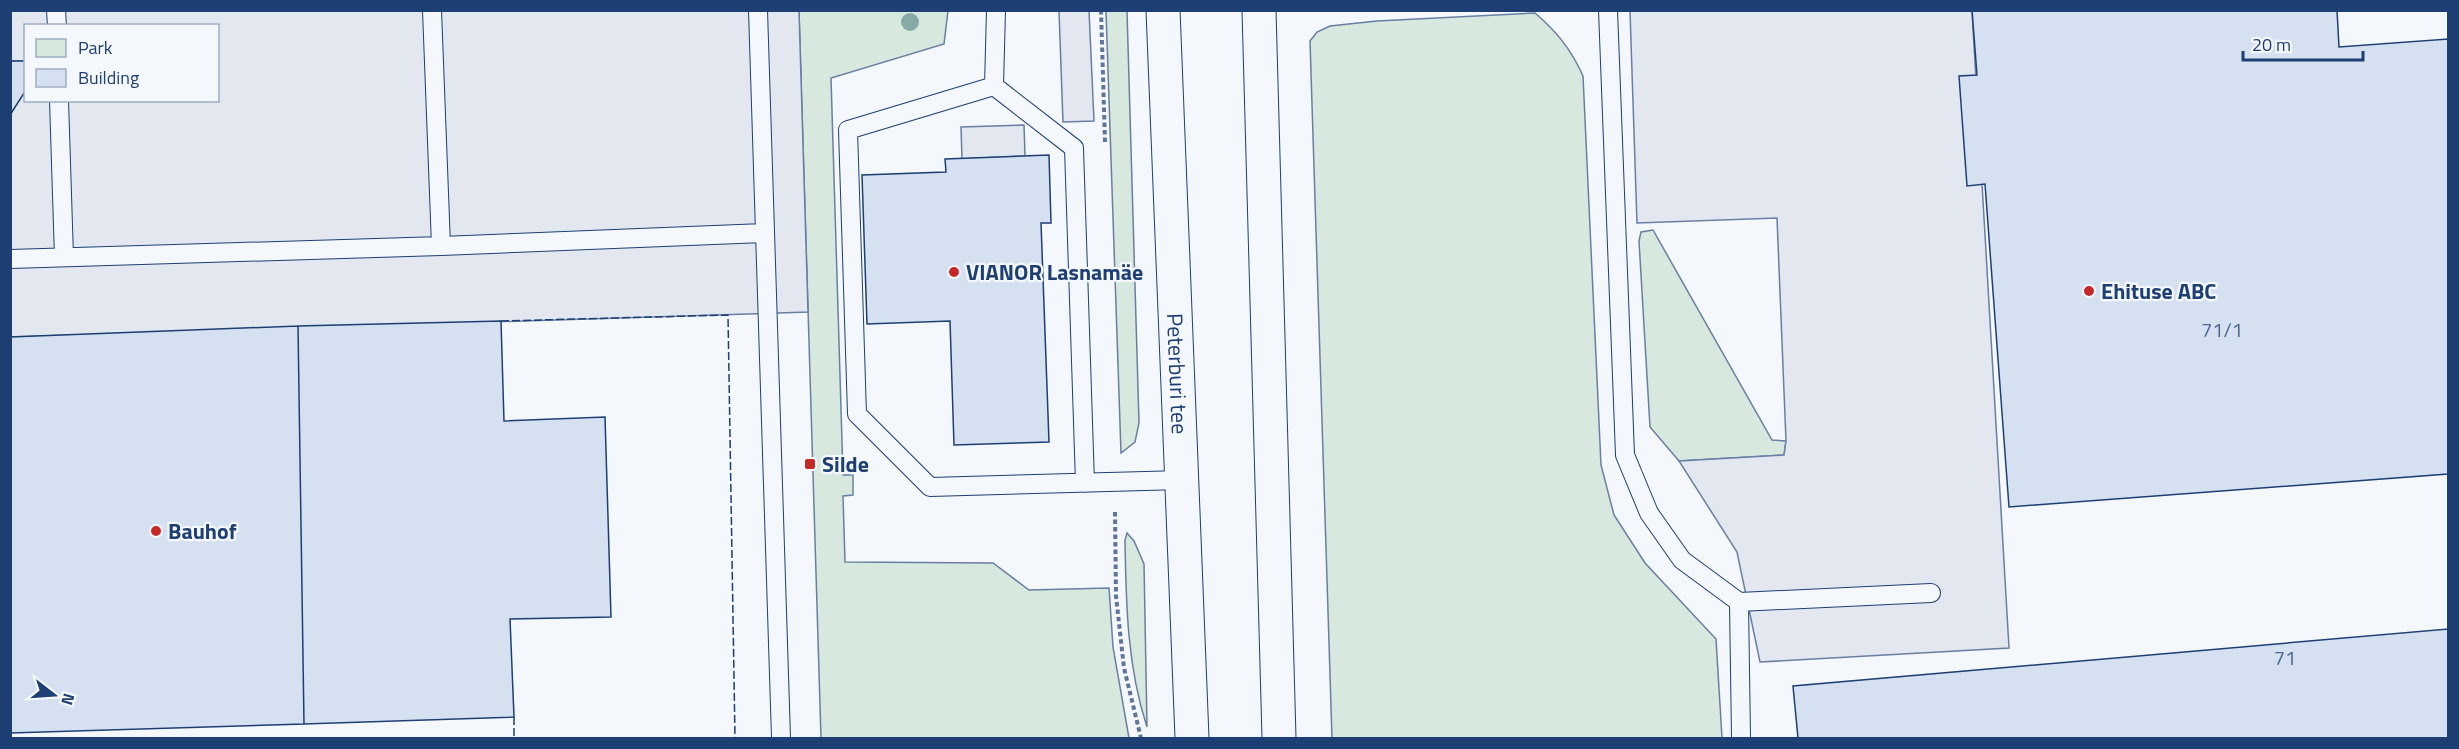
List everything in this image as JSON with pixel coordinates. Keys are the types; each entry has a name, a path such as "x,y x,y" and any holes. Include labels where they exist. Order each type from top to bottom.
{"highway":[{"name":"Peterburi tee","path":"1162,10 1192,738"},
{"path":"1259,10 1279,738"}],"lane":[{"path":"432,10 441,246"},
{"path":"758,10 782,738"},
{"path":"994,86 996,10"},
{"path":"1608,10 1625,455 1649,513 1682,560 1738,602 1931,593"},
{"path":"994,86 848,130 857,414 930,487 1182,480"},
{"path":"994,86 1074,148 1085,483"},
{"path":"59,102 64,257"},
{"path":"10,259 441,246 764,233"},
{"path":"1738,602 1741,738"}],"green space":[{"path":"799,11 948,11 944,44 831,78 843,475 853,475 853,495 843,496 845,562 993,563 1029,590 1109,588 1113,647 1129,738 821,738"},
{"path":"1106,11 1127,11 1139,423 1135,442 1121,453"},
{"path":"1535,13 1562,41 1583,76 1601,465 1614,515 1645,563 1716,639 1722,738 1332,738 1310,41 1317,32 1330,26 1377,21"},
{"path":"1653,230 1772,440 1786,441 1784,455 1679,461 1650,427 1639,241 1641,232"},
{"path":"1127,533 1134,541 1144,564 1147,727 1135,681 1129,634 1125,564"}],"shaded area":[{"path":"11,11 799,11 808,312 11,337 10,115 24,92 24,102 219,102 219,24 24,24 24,61 11,61"},
{"path":"1059,11 1089,11 1094,121 1063,122"},
{"path":"1630,11 1972,11 2009,648 1760,662 1737,552 1679,461 1784,455 1786,441 1777,218 1637,223"},
{"path":"1024,125 1025,156 962,159 961,127"}],"building":[{"path":"1972,10 2337,10 2339,47 2448,39 2448,474 2009,507 1985,184 1967,186 1959,76 1977,75"},
{"path":"10,61 24,61 24,93 10,115"},
{"name":"VIANOR Lasnamäe","path":"1049,155 1051,223 1041,223 1049,442 954,445 950,321 867,324 862,175 946,172 945,159"},
{"path":"501,321 504,421 605,417 611,617 510,619 514,717 304,724 298,326"},
{"name":"Bauhof","path":"298,326 304,724 10,733 10,337"},
{"path":"2448,629 2448,738 1798,738 1793,686"}],"fence":[{"path":"501,321 728,315 735,738"},
{"path":"514,717 514,738"}],"place":[{"name":"VIANOR Lasnamäe","path":"954,272"},
{"name":"Ehituse ABC","path":"2089,291"},
{"name":"Silde","path":"810,464"},
{"name":"Bauhof","path":"156,531"}]}
